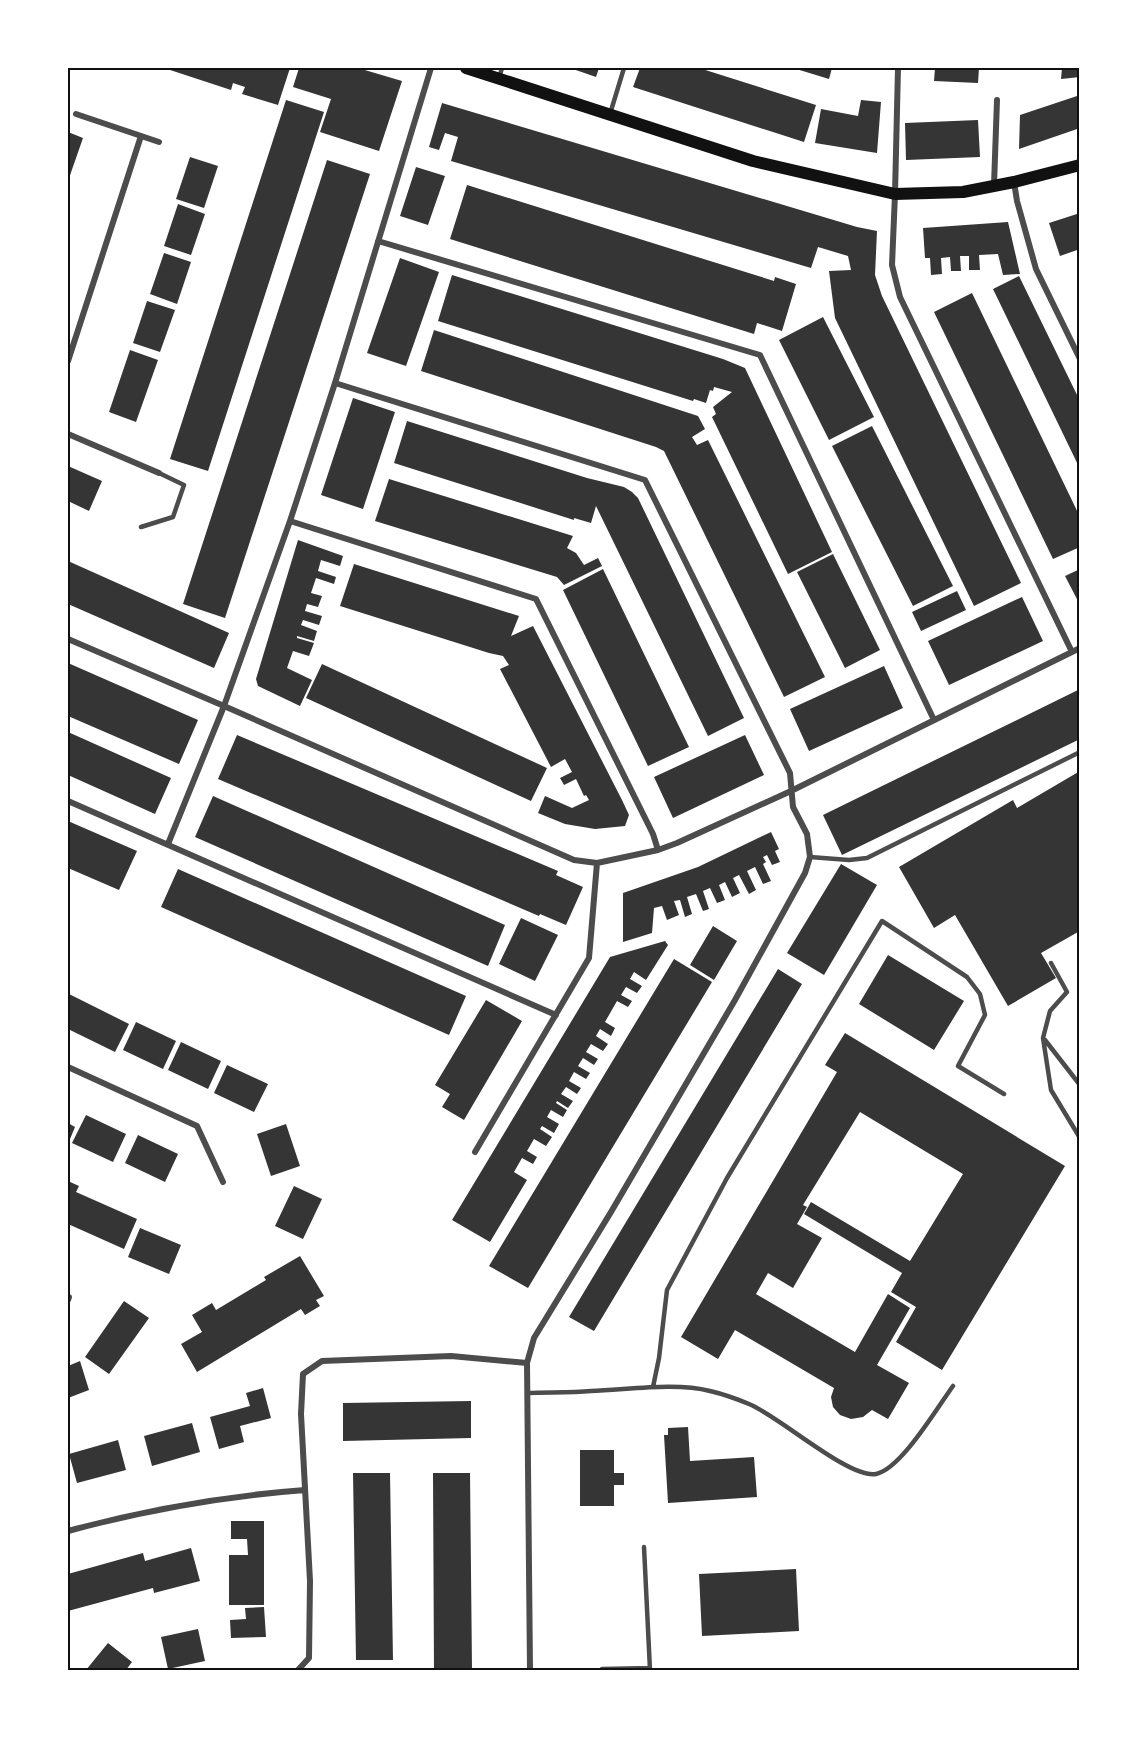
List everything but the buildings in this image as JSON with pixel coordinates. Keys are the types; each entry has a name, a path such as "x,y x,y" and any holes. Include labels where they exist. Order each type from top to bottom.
{"main road":[{"path":"466,68 501,73 610,114 753,161 895,194 963,192 1080,165"}],"street":[{"path":"168,844 224,706 290,521 335,383 431,68"},
{"path":"898,68 892,265 900,297 1072,652"},
{"path":"994,185 997,100"},
{"path":"76,114 159,142"},
{"path":"68,361 141,135"},
{"path":"1014,182 1036,269 1080,359"},
{"path":"378,241 760,355 934,720"},
{"path":"335,383 645,480 789,773 793,807 807,834 810,857 805,873 735,1000 534,1338 526,1363 530,1671"},
{"path":"68,434 159,473"},
{"path":"290,521 536,599 653,834 658,850"},
{"path":"68,639 574,860 597,863 658,850 677,843 791,791 1080,648"},
{"path":"68,801 556,1016"},
{"path":"475,1152 589,958 597,863"},
{"path":"68,1067 197,1126 223,1182"},
{"path":"298,1671 309,1658 310,1581 300,1414 303,1374 322,1362 451,1356 526,1363"},
{"path":"68,1531 140,1513 256,1494 305,1490"}],"lane":[{"path":"610,114 624,68"},
{"path":"141,527 173,517 184,485 159,473"},
{"path":"810,857 849,860 867,858 1080,752"},
{"path":"653,1388 667,1290 727,1178 882,921 967,977 980,994 985,1015 958,1066 1004,1094"},
{"path":"1051,963 1068,992 1050,1011 1043,1038 1051,1090 1080,1138"},
{"path":"1043,1038 1080,1085"},
{"path":"527,1393 653,1388 709,1390 751,1404 851,1469 874,1474 886,1470 908,1449 953,1386"},
{"path":"602,1669 650,1669 644,1547"}]}
